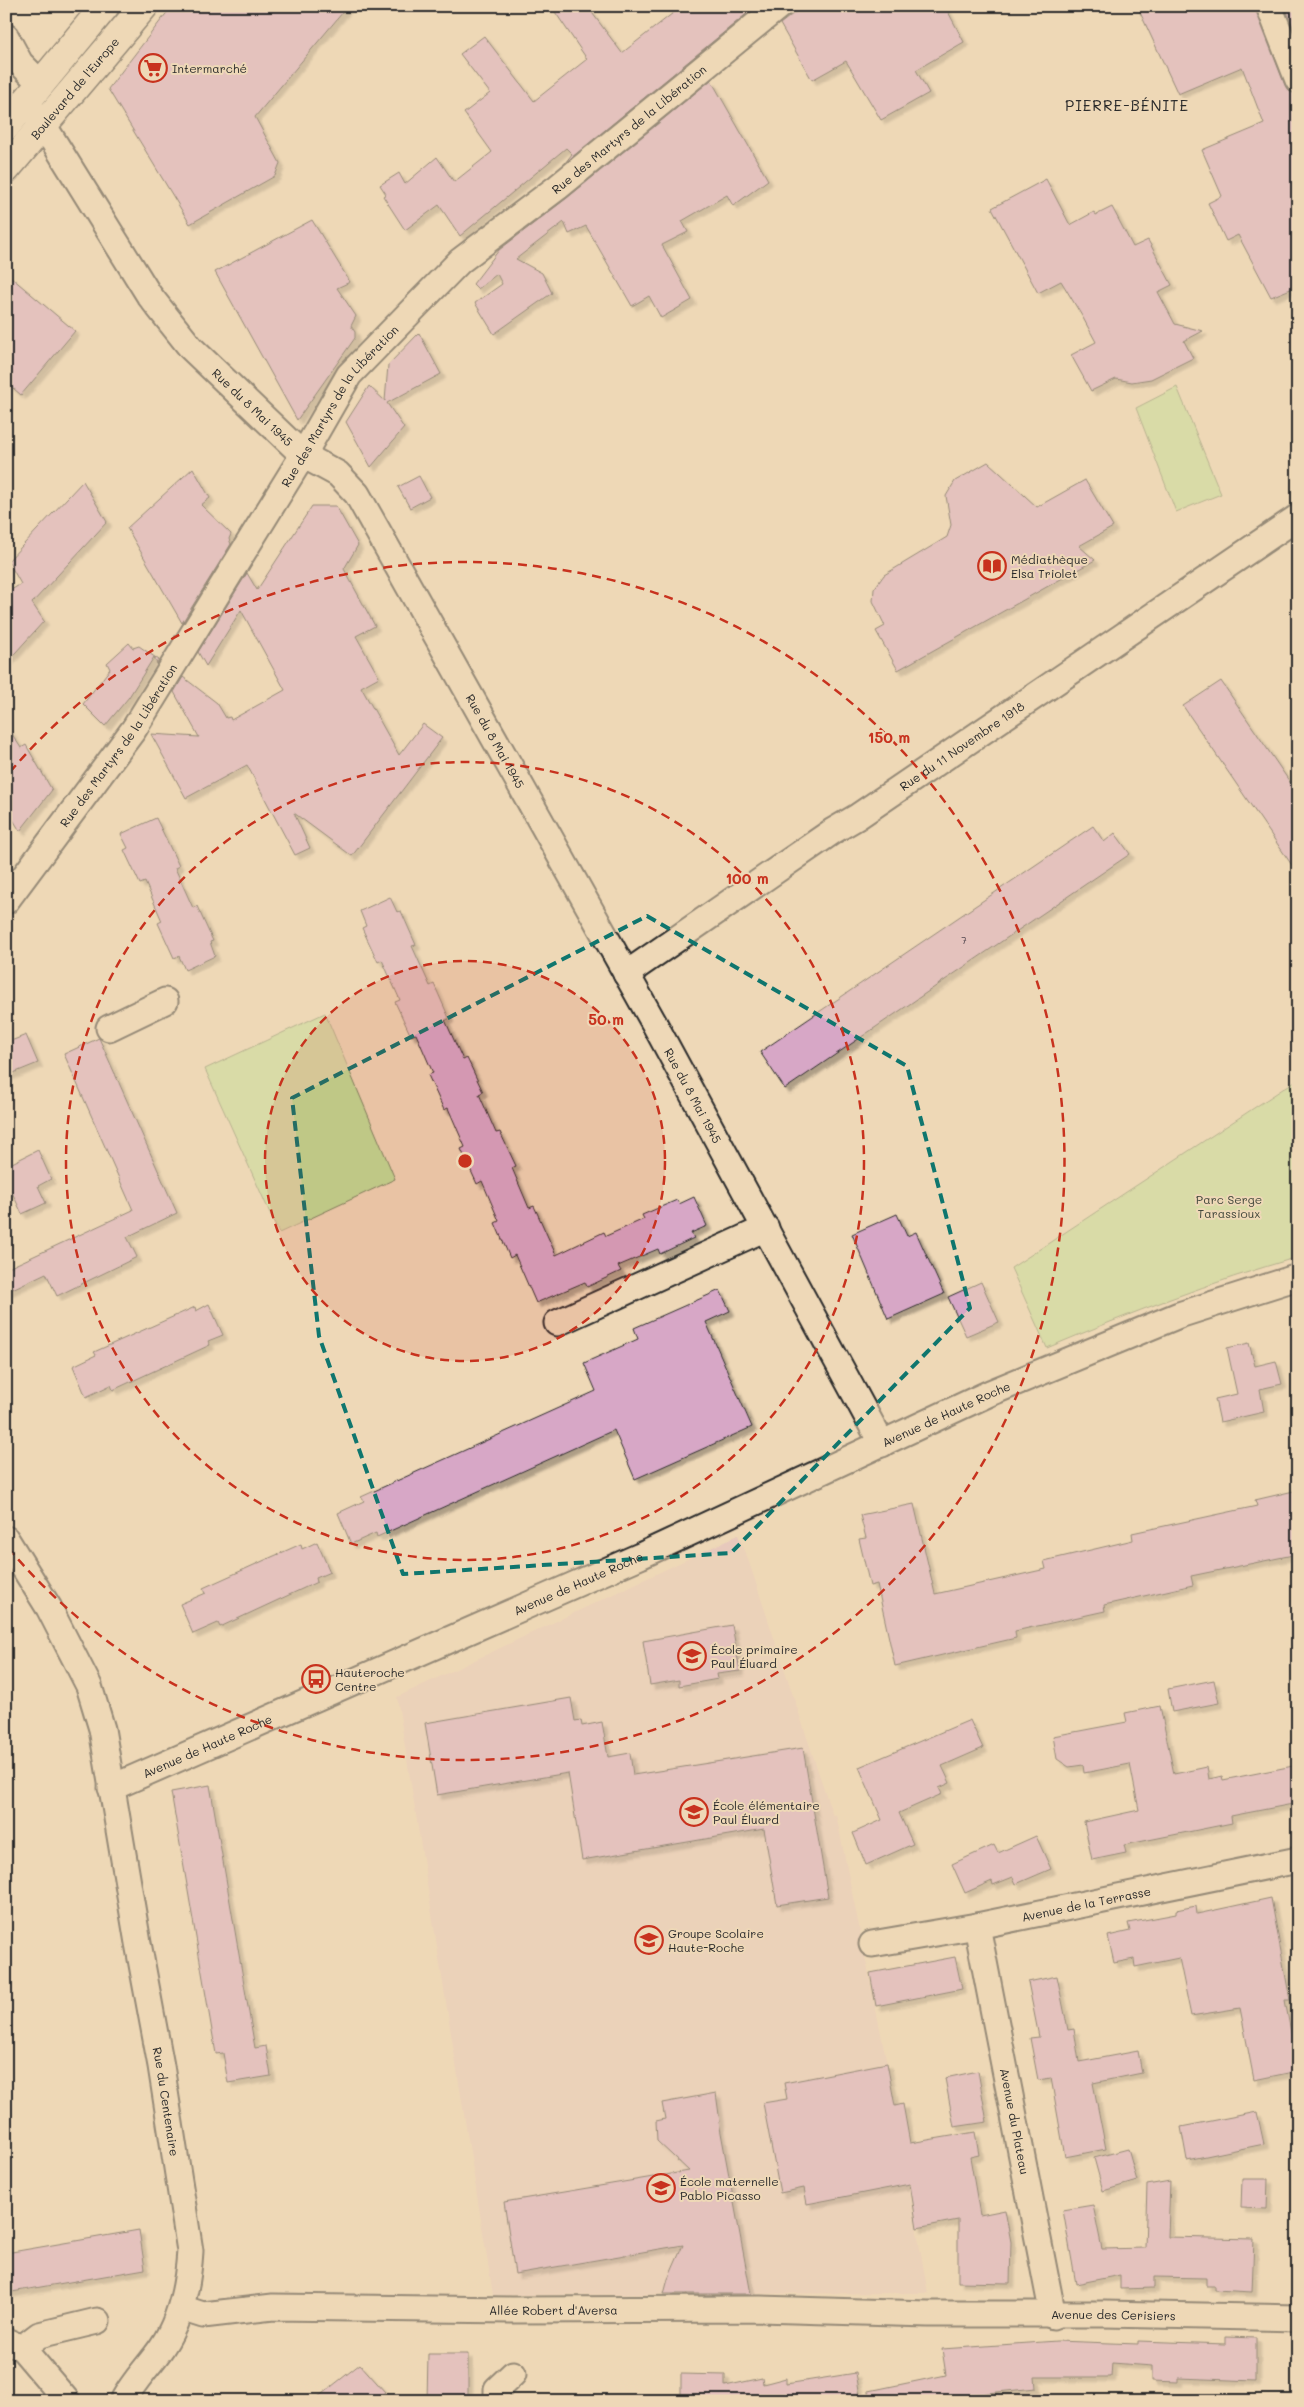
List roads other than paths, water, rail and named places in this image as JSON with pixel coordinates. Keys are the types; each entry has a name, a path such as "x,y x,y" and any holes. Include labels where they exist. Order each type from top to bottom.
{"main road":[{"path":"6,126 105,6"},
{"name":"Boulevard de l'Europe","path":"6,169 144,6"}],"street":[{"name":"Rue des Martyrs de la Libération","path":"6,901 134,729 349,375 460,261 558,187 779,6"},
{"path":"1269,6 1298,80"},
{"name":"Rue du 8 Mai 1945","path":"6,38 34,94 44,126 149,295 191,348 302,455 338,474 357,494 626,974 882,1444"},
{"name":"Rue du 11 Novembre 1918","path":"626,974 833,830 857,817 1298,517"},
{"path":"109,1028 165,1000"},
{"path":"557,1323 766,1228"},
{"name":"Avenue de Haute Roche","path":"111,1788 640,1556 990,1393 1179,1315 1298,1277"},
{"path":"6,1539 48,1608 89,1686 102,1729 111,1788"},
{"name":"Rue du Centenaire","path":"111,1788 162,2066 190,2251 188,2281 181,2308 163,2346 123,2401"},
{"name":"Avenue de la Terrasse","path":"872,1944 977,1926 1298,1860"},
{"name":"Avenue du Plateau","path":"977,1926 1053,2316"},
{"name":"Allée Robert d'Aversa","path":"181,2308 203,2315 273,2307 534,2310 760,2309 928,2314"},
{"name":"Avenue des Cerisiers","path":"928,2314 1053,2316 1104,2314 1298,2318"},
{"path":"67,2401 14,2344 39,2335 97,2321"},
{"path":"497,2401 497,2389 513,2374"}],"place":[{"name":"Intermarché","path":"153,68"},
{"name":"Médiathèque Elsa Triolet","path":"992,566"},
{"name":"École primaire Paul Éluard","path":"692,1656"},
{"name":"Hauteroche Centre","path":"316,1679"},
{"name":"École élémentaire Paul Éluard","path":"694,1812"},
{"name":"Groupe Scolaire Haute-Roche","path":"649,1940"},
{"name":"École maternelle Pablo Picasso","path":"661,2188"}],"district":[{"name":"PIERRE-BÉNITE","path":"1127,105"}],"park label":[{"name":"Parc Serge Tarassioux","path":"1229,1206"}]}
